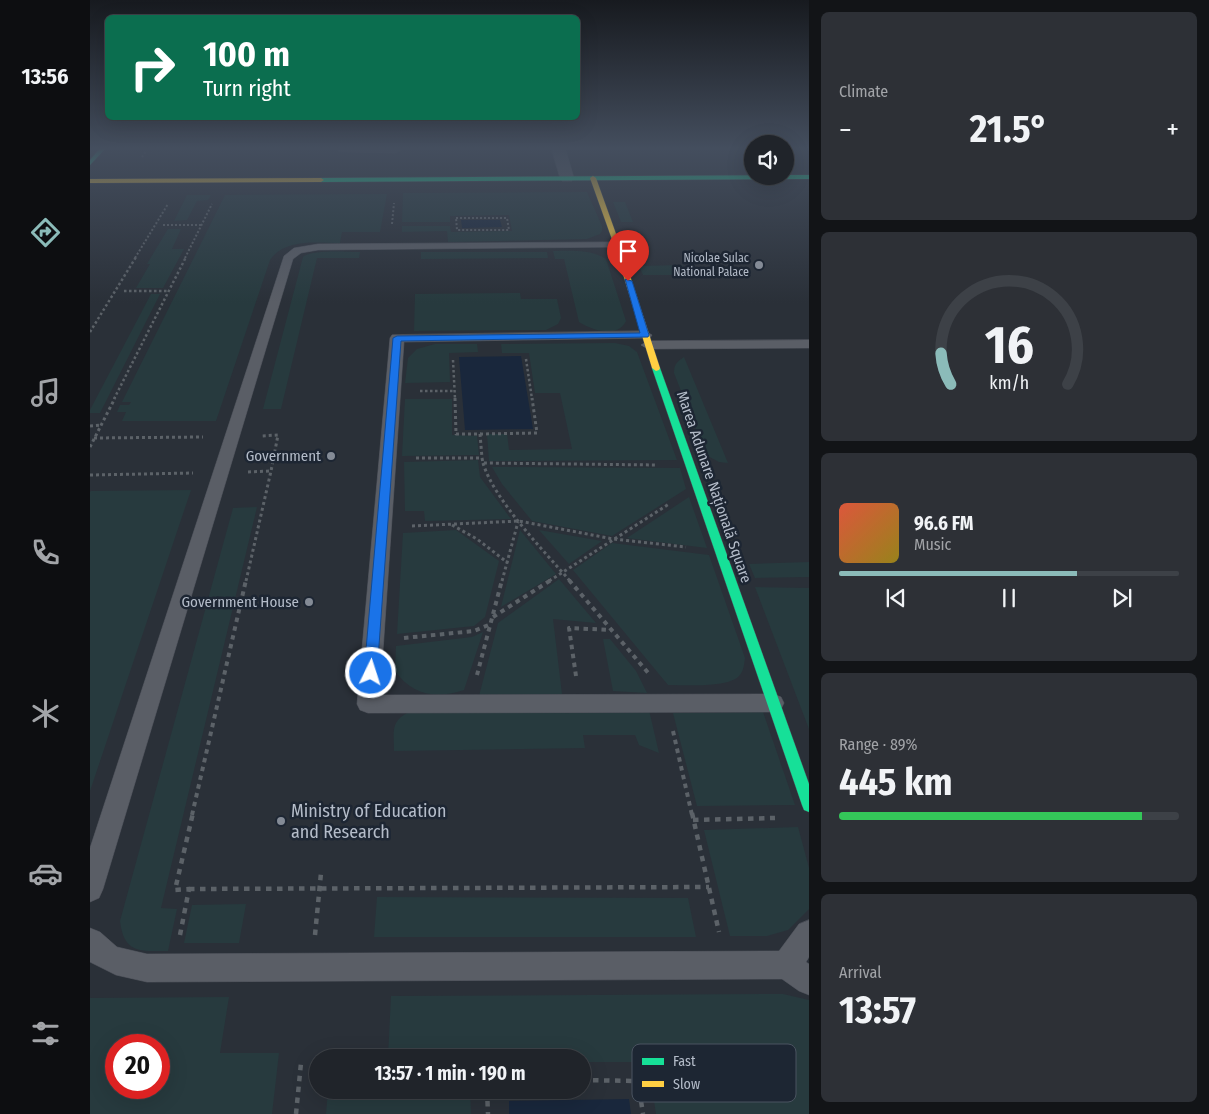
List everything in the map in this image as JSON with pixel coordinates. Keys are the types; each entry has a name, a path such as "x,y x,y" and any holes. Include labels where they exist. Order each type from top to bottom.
{"main road":[{"name":"Marea Adunare Națională Square","path":"601,199 617,245 646,340 809,805"}],"lane":[{"path":"90,889 288,258 298,250 318,247 617,245"},
{"path":"773,703 581,705 368,704 397,338 646,340 809,344"},
{"path":"786,965 809,934"},
{"path":"90,942 96,952 113,961 148,968 786,965 809,981"}],"path":[{"path":"90,332 169,202 168,200"},
{"path":"90,447 214,200"},
{"path":"392,224 394,202"},
{"path":"163,225 202,225"},
{"path":"124,291 169,291"},
{"path":"453,355 456,434 537,433 525,354"},
{"path":"393,391 454,391"},
{"path":"90,426 101,426"},
{"path":"469,705 518,521 487,476 482,458 480,434"},
{"path":"94,438 204,436"},
{"path":"264,436 278,436 175,890 709,887"},
{"path":"274,453 287,453"},
{"path":"388,458 482,458"},
{"path":"483,463 690,465"},
{"path":"255,472 271,472"},
{"path":"90,475 201,473"},
{"path":"493,618 613,539 698,487"},
{"path":"382,528 518,521 613,539 721,551"},
{"path":"450,524 470,535 508,563"},
{"path":"373,642 474,631 492,624"},
{"path":"581,705 569,628 612,630"},
{"path":"693,820 780,818"},
{"path":"316,927 321,873"},
{"path":"173,968 189,889"},
{"path":"296,1114 301,1063"},
{"path":"591,1080 632,1081"},
{"path":"487,1099 488,1114"}],"green space":[{"path":"185,199 209,199 197,201 187,220 174,221"},
{"path":"223,199 386,199 380,232 342,232 340,243 302,243 293,245 276,253 270,260 216,421 122,421 126,412 117,412 120,405 129,405 131,402 122,402"},
{"path":"403,199 590,199 602,226 602,231 600,234 587,239 448,242 447,231 402,232 402,226 450,226 451,232 512,231 509,215 450,216 450,222 402,222"},
{"path":"613,202 625,202 633,222 621,222"},
{"path":"168,229 181,229 172,249 184,249 163,288 136,288 150,264 147,264"},
{"path":"625,232 637,232 646,255 633,255"},
{"path":"553,251 587,252 606,259 626,321 622,327 617,330 604,331 591,328 579,322 564,259 555,259"},
{"path":"322,252 360,252 359,258 317,258 281,409 263,409 303,257 308,254"},
{"path":"421,252 547,252 548,258 421,259"},
{"path":"682,265 687,275 643,275 639,266"},
{"path":"520,293 521,299 557,299 561,318 558,324 546,330 414,331 415,294"},
{"path":"151,294 160,294 100,413 90,413 90,410"},
{"path":"615,343 629,346 637,352 677,460 489,461 487,434 507,434 509,450 572,449 560,393 535,393 529,353 502,353 501,344"},
{"path":"435,344 477,344 478,352 449,353 450,382 405,383 408,358 417,349"},
{"path":"684,357 728,463 719,462 706,455 674,373 676,364"},
{"path":"405,399 452,399 452,435 477,436 479,455 402,456"},
{"path":"478,460 480,477 511,519 425,521 424,511 405,511 404,462"},
{"path":"492,467 680,468 686,489 612,536 532,521 502,484"},
{"path":"191,490 90,791 90,492"},
{"path":"689,497 707,548 627,538"},
{"path":"257,507 161,908 177,909 168,951 142,950 135,948 125,940 120,921 233,508"},
{"path":"456,530 499,561 485,617 474,626 397,634 403,533"},
{"path":"520,530 556,574 501,607"},
{"path":"539,530 602,541 569,564"},
{"path":"612,543 709,555 745,658 743,670 739,676 733,680 716,684 668,685 573,570"},
{"path":"809,562 809,577 755,578 749,564"},
{"path":"559,579 596,623 553,619 562,694 479,696 498,623"},
{"path":"755,587 809,588 809,729"},
{"path":"483,632 464,690 435,695 426,693 409,686 395,671 396,646 472,637"},
{"path":"603,639 610,639 636,671 647,693 613,691"},
{"path":"649,710 659,753 639,745 635,735 583,735 585,748 394,751 394,728 399,719 409,712"},
{"path":"763,712 795,805 697,806 673,713"},
{"path":"798,827 809,868 809,909 788,930 767,936 730,936 704,830"},
{"path":"377,897 688,898 696,937 374,937"},
{"path":"246,904 239,943 184,943 192,905"},
{"path":"783,994 809,1000 809,1114 656,1114 654,1102 796,1102 796,1044 632,1044 632,1062 591,1062 591,1049 388,1049 391,996"},
{"path":"229,997 220,1053 279,1053 272,1114 90,1114 90,998"},
{"path":"327,1099 470,1099 471,1114 326,1114"}],"water":[{"path":"461,220 500,220 502,227 462,228"},
{"path":"521,356 533,429 465,430 459,357"},
{"path":"629,1099 631,1114 509,1114 509,1101"}],"traffic: fast":[{"path":"656,368 809,805"}],"traffic: slow":[{"path":"601,199 656,368"}],"place":[{"name":"Nicolae Sulac National Palace","path":"759,265"},
{"name":"Government","path":"331,456"},
{"name":"Government House","path":"309,602"},
{"name":"Ministry of Education and Research","path":"281,821"}],"route":[{"path":"371,673 397,338 645,335 628,281"}]}
